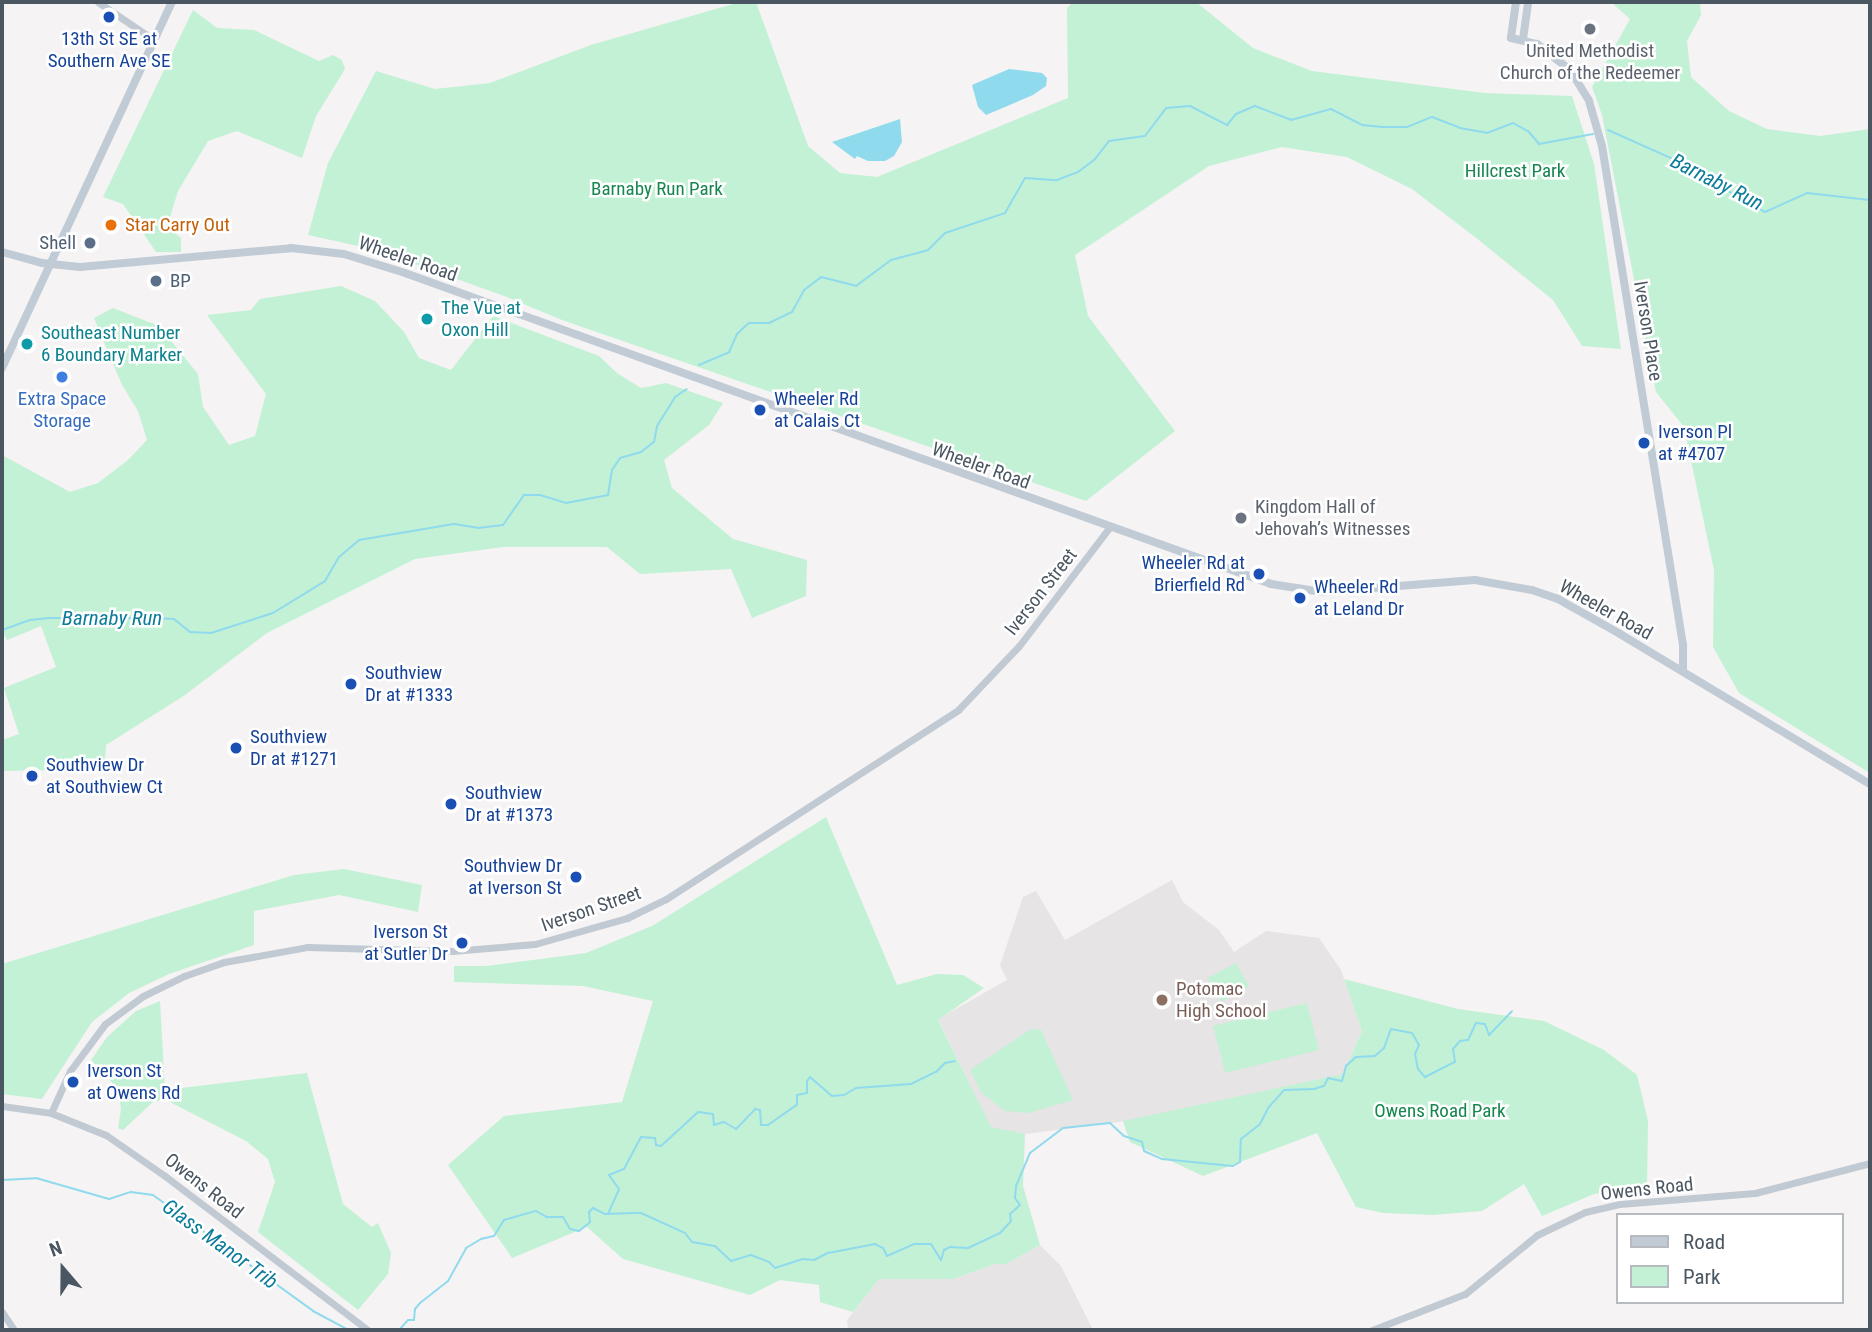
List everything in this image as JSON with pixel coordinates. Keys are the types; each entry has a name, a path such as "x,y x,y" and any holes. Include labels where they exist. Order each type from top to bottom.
{"main road":[{"path":"2,368 172,2"},
{"name":"Iverson Place","path":"1516,2 1511,38 1523,39 1549,51 1577,79 1589,101 1602,146 1683,645 1683,671"},
{"path":"1523,39 1528,2"},
{"name":"Wheeler Road","path":"2,252 50,264 107,266 291,248 344,254 405,273 1109,528 1287,588 1344,592 1459,580 1521,587 1574,608 1870,785"}],"street":[{"path":"98,2 154,40"},
{"name":"Iverson Street","path":"51,1113 70,1070 106,1024 143,996 184,976 237,959 307,947 452,951 535,944 627,918 666,899 958,710 1019,646 1109,528"},
{"name":"Owens Road","path":"2,1106 51,1113 85,1125 135,1154 368,1330"},
{"name":"Owens Road","path":"1372,1330 1465,1294 1537,1236 1585,1212 1620,1204 1755,1194 1870,1163"},
{"path":"2,1312 14,1330"}],"shaded area":[{"name":"Potomac High School","path":"1172,880 1183,902 1219,930 1234,952 1266,931 1319,938 1341,970 1362,1031 1343,1074 1143,1119 1025,1134 991,1128 938,1019 1007,980 1000,965 1023,897 1036,891 1065,940"},
{"path":"1040,1245 1061,1266 1093,1330 848,1330 847,1320 879,1279 953,1279 995,1264 1006,1264"}],"green space":[{"name":"Barnaby Run Park","path":"740,2 756,2 808,146 840,173 877,177 1068,98 1067,8 1073,2 1196,2 1253,48 1312,71 1485,93 1572,96 1594,164 1621,349 1582,346 1553,300 1475,237 1412,189 1347,157 1282,147 1209,166 1075,255 1088,316 1175,431 1086,501 562,320 507,297 376,250 308,235 328,163 376,71 435,89 490,83 591,45"},
{"path":"1611,2 1700,4 1701,15 1687,41 1691,77 1729,111 1767,129 1820,136 1870,129 1870,773 1739,693 1713,647 1714,570 1684,427 1656,392 1602,115 1592,87 1630,19"},
{"path":"193,10 217,28 254,30 319,61 333,55 342,60 345,69 316,116 302,158 237,131 208,141 178,191 167,227 181,238 181,252 156,252 123,204 103,197"},
{"path":"341,286 375,301 404,332 419,358 451,370 493,316 599,356 617,373 641,388 666,383 723,403 709,425 664,460 672,488 733,539 807,560 806,596 752,618 731,569 640,574 607,547 503,547 415,559 267,633 185,695 106,745 104,769 2,771 2,740 19,734 4,688 56,667 41,626 7,640 2,631 2,455 70,492 98,483 128,460 147,440 138,411 122,385 94,318 113,308 159,326 198,374 203,407 229,445 255,436 266,394 207,315 251,310 260,299"},
{"path":"826,817 897,985 937,974 963,975 984,988 938,1020 991,1127 1025,1134 1023,1186 1040,1245 1006,1264 995,1264 953,1279 879,1279 853,1312 820,1302 819,1285 780,1280 750,1295 623,1259 587,1227 512,1258 448,1165 504,1116 622,1102 653,1001 583,986 454,982 454,966 486,966 586,953 652,926"},
{"path":"344,869 422,885 418,912 339,895 254,911 254,945 169,974 129,993 92,1022 42,1099 2,1094 2,964 294,875"},
{"path":"1236,963 1249,986 1221,1002 1208,978"},
{"name":"Owens Road Park","path":"1344,979 1458,1009 1544,1021 1604,1050 1637,1075 1648,1121 1647,1186 1594,1194 1542,1216 1524,1184 1482,1211 1433,1215 1383,1213 1356,1207 1317,1133 1203,1176 1130,1142 1123,1121 1343,1074 1362,1031"},
{"path":"160,1001 165,1090 307,1073 343,1204 372,1227 378,1223 391,1253 388,1274 358,1310 258,1232 275,1182 268,1159 246,1141 166,1100 154,1101 123,1130 118,1128 121,1109 118,1089 91,1060 107,1037 136,1011"},
{"path":"1307,1003 1319,1050 1225,1073 1213,1026"},
{"path":"1031,1029 1041,1030 1073,1100 1029,1113 1005,1111 981,1092 970,1070"}],"water":[{"path":"1009,69 1042,73 1047,78 1046,86 1033,95 986,115 978,107 972,85"},
{"path":"900,119 902,142 894,156 885,161 868,161 857,156 855,159 832,142"}],"waterway":[{"name":"Barnaby Run","path":"699,365 729,352 737,334 749,323 769,323 792,312 804,290 821,277 856,286 891,260 928,250 945,233 1005,213 1025,178 1057,180 1078,172 1095,159 1109,141 1145,136 1166,108 1190,106 1227,125 1236,114 1255,106 1291,120 1331,109 1363,125 1382,127 1407,127 1432,117 1460,128 1487,133 1513,123 1529,132 1539,144 1593,134"},
{"name":"Barnaby Run","path":"1608,130 1671,158 1765,212 1807,193 1870,200"},
{"name":"Barnaby Run","path":"5,629 30,620 49,618 153,618 174,619 190,632 211,633 273,613 325,581 339,557 359,540 454,524 478,528 503,525 524,495 540,495 566,503 608,495 612,470 620,458 641,452 654,442 657,426 675,397 687,389"},
{"path":"399,1330 408,1320 414,1320 415,1309 420,1303 448,1281 466,1248 481,1239 494,1236 504,1220 536,1211 547,1217 563,1217 570,1229 579,1231 590,1222 589,1212 593,1208 605,1214 641,1213 685,1233 692,1242 715,1246 731,1261 751,1255 769,1262 775,1268 803,1259 814,1260 828,1253 875,1244 883,1248 887,1256 914,1244 931,1244 941,1260 944,1250 950,1247 968,1248 1000,1233 1011,1221 1010,1214 1020,1205 1015,1198 1016,1186 1030,1153 1063,1128 1110,1123 1124,1136 1142,1142 1144,1151 1162,1159 1233,1166 1240,1162 1241,1139 1260,1124 1268,1108 1284,1090 1314,1089 1324,1086 1328,1078 1342,1081 1346,1066 1356,1057 1375,1056 1384,1048 1391,1029 1412,1033 1419,1045 1415,1054 1418,1069 1425,1077 1455,1062 1453,1049 1460,1041 1468,1040 1476,1023 1485,1024 1489,1035 1512,1011"},
{"path":"608,1214 619,1189 609,1175 624,1169 641,1137 655,1138 656,1145 661,1146 698,1112 713,1114 714,1125 724,1122 736,1129 755,1109 760,1110 761,1125 768,1125 797,1105 797,1095 807,1093 807,1081 810,1077 832,1096 844,1095 856,1088 911,1084 936,1072 945,1063 955,1061"},
{"name":"Glass Manor Trib","path":"2,1180 36,1178 109,1199 131,1192 153,1195 313,1311 348,1330"}],"place":[{"name":"13th St SE at Southern Ave SE","path":"109,17"},
{"name":"United Methodist Church of the Redeemer","path":"1590,29"},
{"name":"Star Carry Out","path":"111,225"},
{"name":"Shell","path":"90,243"},
{"name":"BP","path":"156,281"},
{"name":"The Vue at Oxon Hill","path":"427,319"},
{"name":"Southeast Number 6 Boundary Marker","path":"27,344"},
{"name":"Extra Space Storage","path":"62,377"},
{"name":"Wheeler Rd at Calais Ct","path":"760,410"},
{"name":"Iverson Pl at #4707","path":"1644,443"},
{"name":"Kingdom Hall of Jehovah’s Witnesses","path":"1241,518"},
{"name":"Wheeler Rd at Brierfield Rd","path":"1259,574"},
{"name":"Wheeler Rd at Leland Dr","path":"1300,598"},
{"name":"Southview Dr at #1333","path":"351,684"},
{"name":"Southview Dr at #1271","path":"236,748"},
{"name":"Southview Dr at Southview Ct","path":"32,776"},
{"name":"Southview Dr at #1373","path":"451,804"},
{"name":"Southview Dr at Iverson St","path":"576,877"},
{"name":"Iverson St at Sutler Dr","path":"462,943"},
{"name":"Potomac High School","path":"1162,1000"},
{"name":"Iverson St at Owens Rd","path":"73,1082"}],"park label":[{"name":"Hillcrest Park","path":"1515,171"}]}
